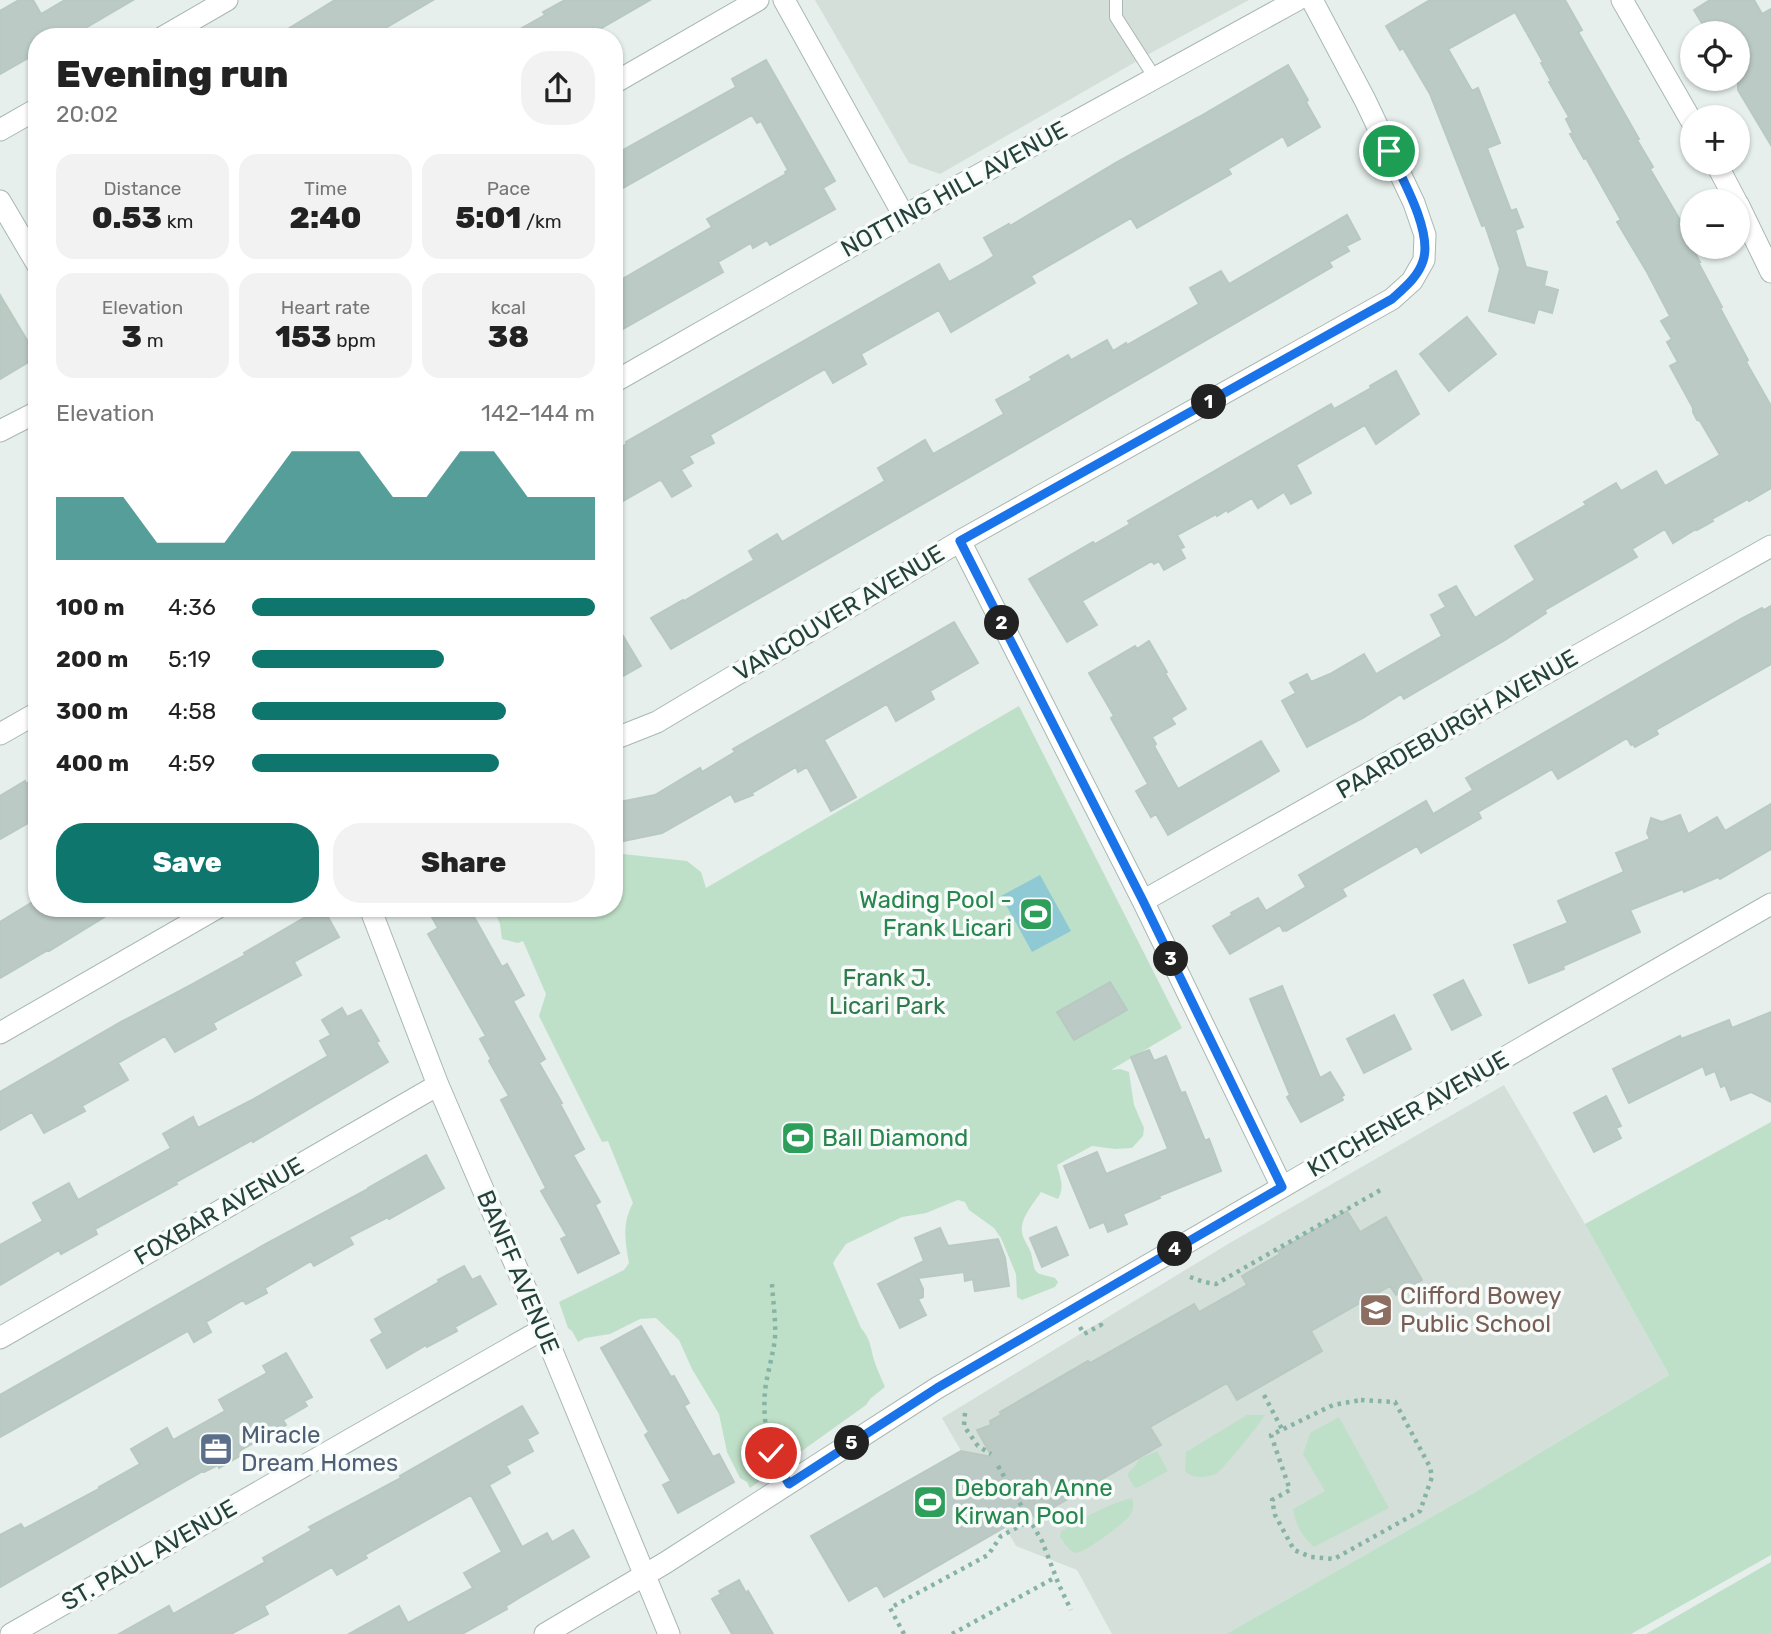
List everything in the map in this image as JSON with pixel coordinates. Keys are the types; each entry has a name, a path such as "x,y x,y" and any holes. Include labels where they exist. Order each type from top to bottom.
{"street":[{"path":"179,28 227,0"},
{"path":"623,78 758,0"},
{"path":"784,0 904,216"},
{"name":"NOTTING HILL AVENUE","path":"623,377 904,216 1297,0"},
{"name":"VANCOUVER AVENUE","path":"623,735 657,722 960,541 1392,299 1412,281 1424,260 1425,235 1414,203 1365,100 1312,0"},
{"path":"1622,0 1682,105"},
{"path":"0,130 28,114"},
{"path":"0,201 28,249"},
{"path":"1750,229 1771,272"},
{"path":"0,431 28,417"},
{"path":"960,541 1143,901 1282,1187"},
{"name":"PAARDEBURGH AVENUE","path":"1143,901 1771,546"},
{"path":"0,734 28,718"},
{"name":"KITCHENER AVENUE","path":"545,1634 644,1575 937,1388 1771,904"},
{"path":"0,1032 201,917"},
{"name":"BANFF AVENUE","path":"374,917 439,1085 669,1634"},
{"name":"FOXBAR AVENUE","path":"0,1338 439,1085"},
{"name":"ST. PAUL AVENUE","path":"10,1634 543,1329"}],"lane":[{"path":"1116,0 1116,17 1155,78"}],"path":[{"path":"1190,1277 1216,1284 1384,1188"},
{"path":"772,1284 775,1333 765,1392 766,1423 771,1453 789,1484"},
{"path":"1080,1327 1084,1334 1101,1325 1104,1330"},
{"path":"1264,1395 1282,1429"},
{"path":"1368,1401 1395,1402 1430,1466 1432,1477 1420,1511 1334,1559 1311,1557 1294,1550 1275,1515 1272,1500 1290,1490 1271,1435 1282,1429 1333,1405 1368,1401"},
{"path":"965,1413 964,1426 978,1446 991,1454"},
{"path":"998,1466 1042,1541 1071,1610"},
{"path":"904,1634 890,1608 988,1555 1001,1536 1031,1520"},
{"path":"952,1634 1056,1577"}],"shaded area":[{"path":"815,0 1249,0 940,174 909,163"},
{"name":"Clifford Bowey Public School","path":"1504,1085 1669,1375 1475,1492 1226,1634 1112,1634 1077,1570 1016,1546 942,1418 1228,1244"}],"green space":[{"name":"Frank J. Licari Park","path":"1019,706 1182,1028 1111,1070 1129,1072 1134,1105 1144,1128 1143,1136 1132,1148 1092,1146 1057,1165 1062,1186 1058,1199 1041,1192 1025,1216 1022,1232 1036,1272 1055,1278 1058,1282 1055,1287 1022,1300 1017,1297 1016,1274 1001,1238 994,1228 969,1210 965,1202 958,1200 926,1213 902,1217 846,1244 833,1263 868,1340 885,1387 866,1405 750,1488 747,1482 740,1478 727,1452 719,1414 692,1369 679,1340 656,1318 640,1319 610,1334 585,1338 578,1342 568,1328 559,1302 624,1270 629,1263 626,1225 633,1203 608,1141 602,1142 539,1016 546,994 523,941 518,943 502,939 497,917 623,917 623,854 687,861 701,872 706,888"},
{"path":"1771,1122 1771,1555 1631,1634 1226,1634 1475,1492 1669,1375 1585,1224"},
{"path":"1247,1415 1265,1415 1220,1471 1199,1477 1185,1471 1186,1452"},
{"path":"1339,1417 1389,1508 1314,1547 1300,1530 1293,1509 1325,1491 1303,1454 1310,1433"},
{"path":"1157,1451 1168,1471 1137,1488 1134,1487 1128,1473 1139,1459"},
{"path":"1132,1498 1133,1509 1127,1519 1080,1552 1069,1549 1060,1537 1061,1531 1087,1516"},
{"path":"1771,1562 1771,1634 1646,1634"}],"water":[{"name":"Wading Pool - Frank Licari","path":"1040,875 1071,931 1032,952 1001,896"}],"building":[{"path":"19,0 33,0 41,14 65,0 133,0 85,28 28,28 28,58 0,74 0,11"},
{"path":"335,0 433,0 385,28 290,28"},
{"path":"565,0 650,0 602,28 522,28 545,15 543,12"},
{"path":"1430,0 1565,0 1582,30 1578,32 1639,139 1637,140 1653,167 1650,169 1680,220 1680,259 1698,259 1722,307 1720,308 1748,360 1746,362 1771,406 1771,488 1673,543 1665,529 1632,549 1637,557 1545,610 1546,613 1505,640 1404,699 1401,694 1363,718 1307,747 1282,701 1296,693 1290,683 1307,674 1311,682 1364,654 1376,674 1442,636 1431,615 1446,607 1439,595 1456,586 1475,618 1535,580 1515,546 1586,505 1584,502 1616,483 1621,491 1656,471 1665,486 1720,455 1697,420 1670,366 1678,362 1667,342 1672,339 1661,321 1670,316 1617,222 1621,220 1570,134 1573,133 1566,119 1569,117 1515,12 1448,49 1472,91 1478,88 1500,143 1487,148 1511,211 1516,209 1523,227 1515,230 1526,267 1547,272 1544,286 1558,290 1552,313 1538,309 1534,323 1489,311 1500,269 1485,225 1482,226 1430,94 1403,48 1400,50 1386,26"},
{"path":"1710,0 1754,0 1762,14 1771,9 1771,145 1750,110 1750,105 1747,105 1739,91 1750,91 1750,21 1701,21 1694,10"},
{"path":"766,60 835,181 823,188 835,209 770,245 767,240 753,248 751,243 718,262 723,272 623,329 623,279 712,227 707,219 786,174 788,170 761,121 757,123 752,115 623,188 623,150 736,87 732,79"},
{"path":"1288,65 1320,127 1288,146 1283,136 1228,169 1231,174 1137,228 1131,218 1031,276 1035,283 951,332 939,310 861,354 866,364 833,383 825,369 710,435 714,443 689,456 693,463 681,470 691,486 672,497 660,480 623,501 623,446 626,442 939,264 949,282 985,262 994,256 984,238 1009,224 1010,226"},
{"path":"1347,215 1360,239 1346,246 1349,251 1329,262 1332,267 1058,426 671,649 651,618 754,560 749,551 777,534 782,542 885,481 878,468 925,440 933,454 1004,414 996,400 1032,380 1030,377 1068,355 1071,360 1107,340 1113,351 1126,343 1127,345 1199,304 1190,288 1221,271 1229,284"},
{"path":"0,295 28,342 28,362 0,379"},
{"path":"1467,317 1496,354 1449,391 1420,354"},
{"path":"1396,371 1419,414 1376,444 1365,425 1296,465 1311,493 1291,504 1284,492 1258,508 1252,498 1177,535 1184,547 1180,549 1185,558 1164,570 1159,561 1154,564 1152,561 1082,601 1097,625 1067,642 1029,579 1130,524 1128,521 1331,404 1334,409"},
{"path":"1771,606 1771,664 1656,730 1658,734 1635,747 1627,738 1558,779 1552,769 1478,812 1481,818 1421,853 1417,846 1342,889 1346,896 1286,931 1283,931 1280,925 1230,954 1213,926 1232,915 1231,913 1258,898 1266,911 1306,887 1299,875 1426,801 1433,814 1473,790 1466,778 1741,619"},
{"path":"954,622 978,663 930,691 934,699 896,721 887,704 824,740 856,797 831,811 807,767 798,772 796,767 752,793 753,795 735,802 731,794 662,833 623,841 623,801 655,795 700,768 702,772 735,752 733,749"},
{"path":"623,636 641,666 623,676"},
{"path":"1149,641 1186,709 1171,718 1175,724 1152,737 1156,744 1154,746 1178,789 1261,741 1279,771 1168,835 1156,814 1151,817 1136,791 1148,784 1089,673 1135,646 1137,649"},
{"path":"25,781 28,783 28,823 0,839 0,796"},
{"path":"1771,804 1771,849 1720,879 1718,877 1684,892 1683,889 1630,910 1640,932 1529,983 1514,945 1568,923 1558,901 1624,872 1616,853 1650,839 1647,833 1651,818 1662,822 1680,815 1688,834 1717,817 1725,831"},
{"path":"28,905 28,917 104,917 0,978 0,922"},
{"path":"306,917 328,917 339,937 294,962 301,975 213,1023 216,1029 175,1052 165,1036 118,1063 128,1080 82,1106 85,1111 44,1133 32,1112 0,1130 0,1092 245,955 244,953"},
{"path":"432,917 474,917 502,967 507,964 524,995 513,1001 545,1059 539,1063 584,1149 573,1155 600,1202 595,1205 619,1253 578,1273 561,1239 567,1236 541,1191 546,1188 501,1100 509,1096 480,1039 486,1036 428,934 438,928"},
{"path":"1463,980 1481,1015 1452,1030 1434,995"},
{"path":"1110,982 1127,1010 1074,1040 1057,1012"},
{"path":"1282,986 1320,1078 1330,1072 1344,1095 1341,1097 1343,1100 1301,1122 1287,1097 1290,1095 1250,999"},
{"path":"342,1008 347,1017 361,1010 388,1062 253,1142 252,1140 95,1229 97,1234 61,1254 59,1250 0,1285 0,1245 43,1221 33,1203 69,1183 78,1200 171,1148 163,1134 193,1117 198,1128 328,1056 320,1041 331,1035 322,1020"},
{"path":"1771,1012 1771,1102 1751,1092 1731,1100 1725,1085 1721,1087 1715,1071 1706,1075 1703,1066 1629,1103 1613,1069 1680,1036 1681,1039 1729,1020 1732,1028"},
{"path":"1394,1015 1411,1049 1364,1073 1347,1039"},
{"path":"1149,1050 1154,1061 1166,1056 1181,1093 1185,1092 1205,1141 1209,1139 1221,1171 1123,1214 1127,1224 1108,1232 1104,1222 1090,1228 1064,1166 1097,1152 1106,1174 1168,1149 1131,1057"},
{"path":"1606,1096 1621,1126 1616,1128 1621,1138 1594,1152 1574,1113"},
{"path":"426,1155 444,1188 389,1219 388,1217 349,1237 353,1244 314,1266 311,1261 265,1288 267,1293 246,1304 243,1300 206,1322 211,1332 194,1342 188,1331 0,1437 0,1395"},
{"path":"1347,1211 1360,1232 1386,1217 1422,1280 1396,1295 1390,1286 1311,1331 1322,1351 1237,1400 1227,1383 1150,1427 1161,1445 1035,1518 1031,1512 884,1597 877,1585 849,1601 811,1536 961,1451 992,1457 977,1430 991,1425 990,1421 1001,1415 1000,1412 1194,1304 1199,1312 1247,1285 1242,1276 1280,1254 1278,1251"},
{"path":"1056,1227 1068,1255 1042,1267 1030,1238"},
{"path":"940,1228 948,1246 998,1239 1005,1258 1009,1286 975,1291 973,1279 965,1281 964,1272 918,1278 923,1297 918,1299 926,1315 900,1328 878,1284 924,1261 915,1238"},
{"path":"464,1266 472,1280 480,1276 496,1304 455,1327 457,1331 427,1347 426,1345 387,1368 371,1340 383,1333 375,1319"},
{"path":"641,1326 689,1403 684,1406 713,1457 719,1454 734,1482 678,1513 663,1485 671,1481 645,1435 649,1432 601,1348"},
{"path":"286,1353 312,1397 304,1401 307,1406 283,1420 286,1425 241,1450 243,1454 219,1468 218,1465 203,1471 0,1587 0,1535 21,1524 24,1529 140,1464 131,1449 167,1428 173,1440 225,1411 219,1400 267,1373 263,1366"},
{"path":"522,1406 538,1433 527,1439 533,1451 506,1466 510,1473 489,1485 522,1547 547,1533 552,1542 573,1530 589,1557 506,1606 507,1609 462,1634 349,1634 399,1606 408,1623 473,1588 464,1573 502,1552 471,1495 365,1555 367,1558 337,1575 332,1567 264,1606 268,1614 231,1634 119,1634 169,1606 173,1614 265,1562 263,1558 312,1530 309,1527 401,1478 400,1476"},
{"path":"739,1580 773,1634 732,1634 712,1599 721,1594 719,1591"}],"place":[{"name":"Wading Pool - Frank Licari","path":"1036,914"},
{"name":"Ball Diamond","path":"798,1138"},
{"name":"Clifford Bowey Public School","path":"1376,1310"},
{"name":"Miracle Dream Homes","path":"216,1449"},
{"name":"Deborah Anne Kirwan Pool","path":"930,1502"}],"route":[{"path":"771,1453 789,1484 937,1388 1282,1187 1143,901 960,541 1392,299 1412,281 1424,260 1425,235 1414,203 1389,151"}]}
